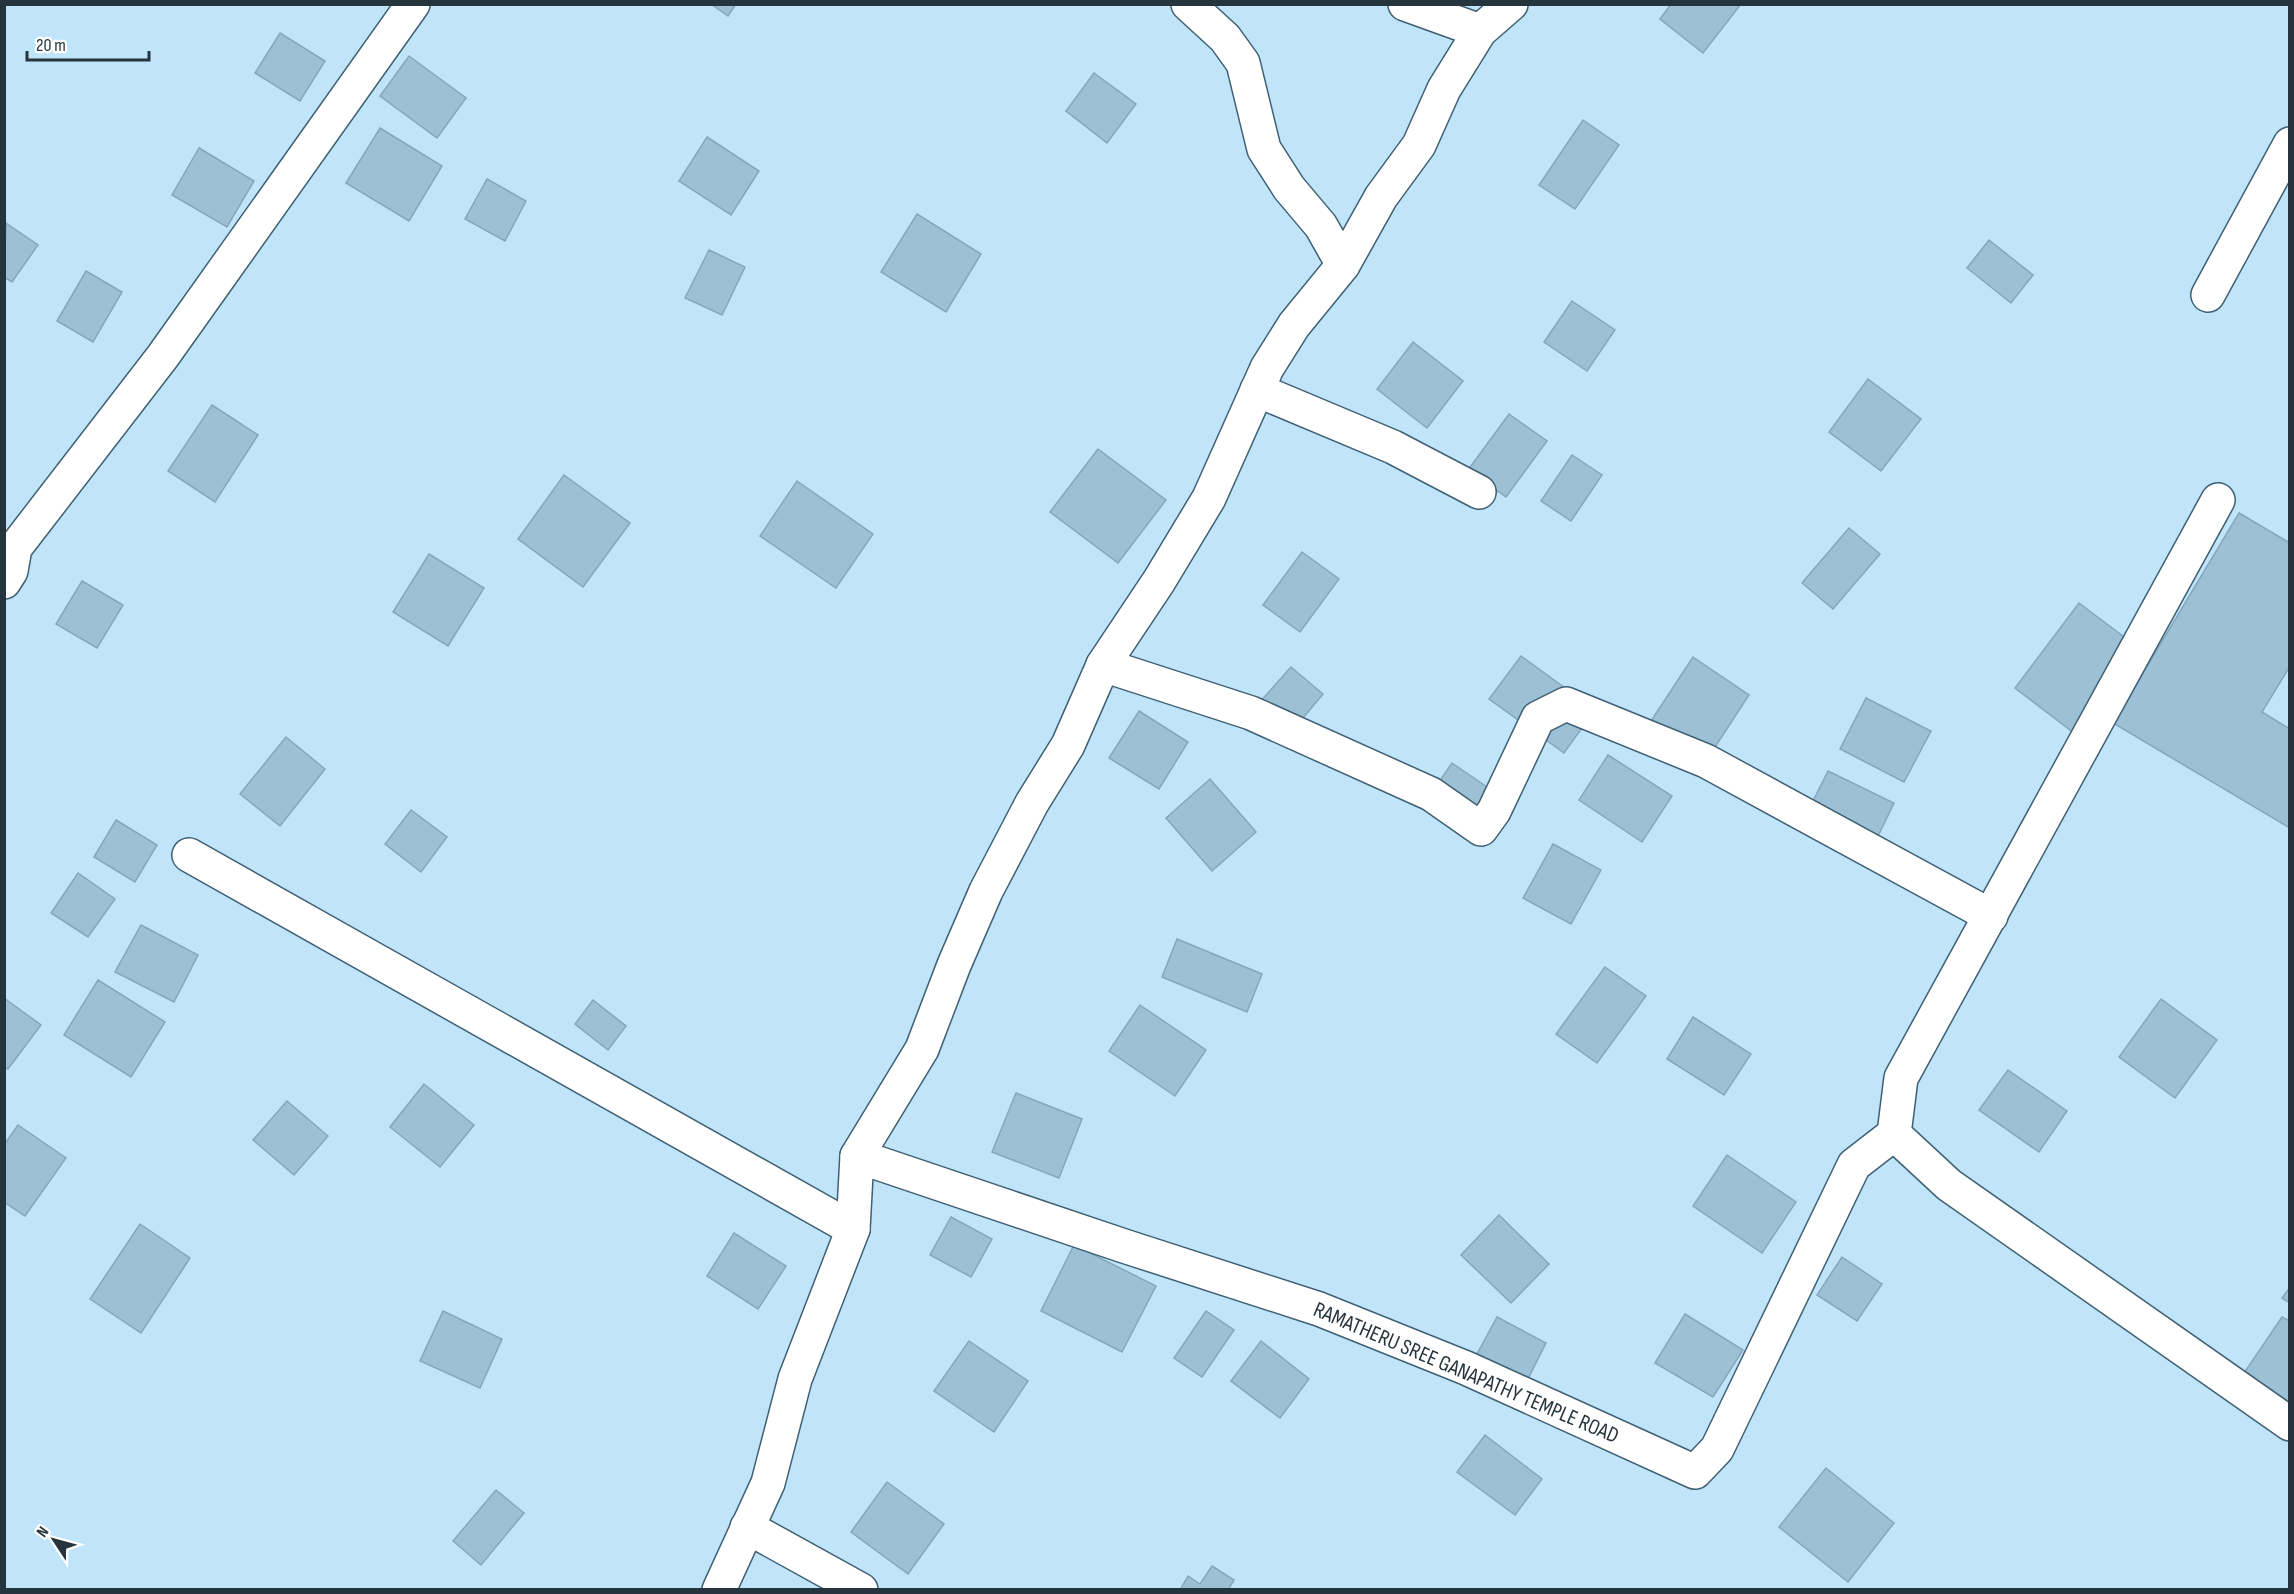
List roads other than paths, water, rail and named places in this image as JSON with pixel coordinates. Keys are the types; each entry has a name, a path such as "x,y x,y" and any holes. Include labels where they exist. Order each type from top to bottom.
{"street":[{"path":"4,582 11,571 10,544 163,356 414,4"},
{"path":"1188,4 1225,38 1244,63 1264,149 1289,188 1321,226 1343,265"},
{"path":"1405,4 1480,31"},
{"path":"718,1590 768,1484 795,1379 853,1229 857,1156 922,1049 954,965 986,891 1032,803 1068,746 1103,665 1159,581 1209,498 1267,368 1294,325 1343,265 1381,197 1419,145 1444,89 1480,31 1511,4"},
{"path":"2208,295 2289,144"},
{"path":"1257,390 1393,447 1479,492"},
{"path":"2218,500 1901,1078 1894,1134 1949,1185 2289,1424"},
{"path":"1103,665 1251,712 1431,794 1482,829 1494,811 1538,718 1566,704 1706,761 1991,916"},
{"path":"189,855 853,1229"},
{"name":"RAMATHERU SREE GANAPATHY TEMPLE ROAD","path":"857,1156 1319,1309 1466,1368 1695,1472 1717,1449 1854,1165 1894,1134"},
{"path":"747,1527 861,1590"}]}
